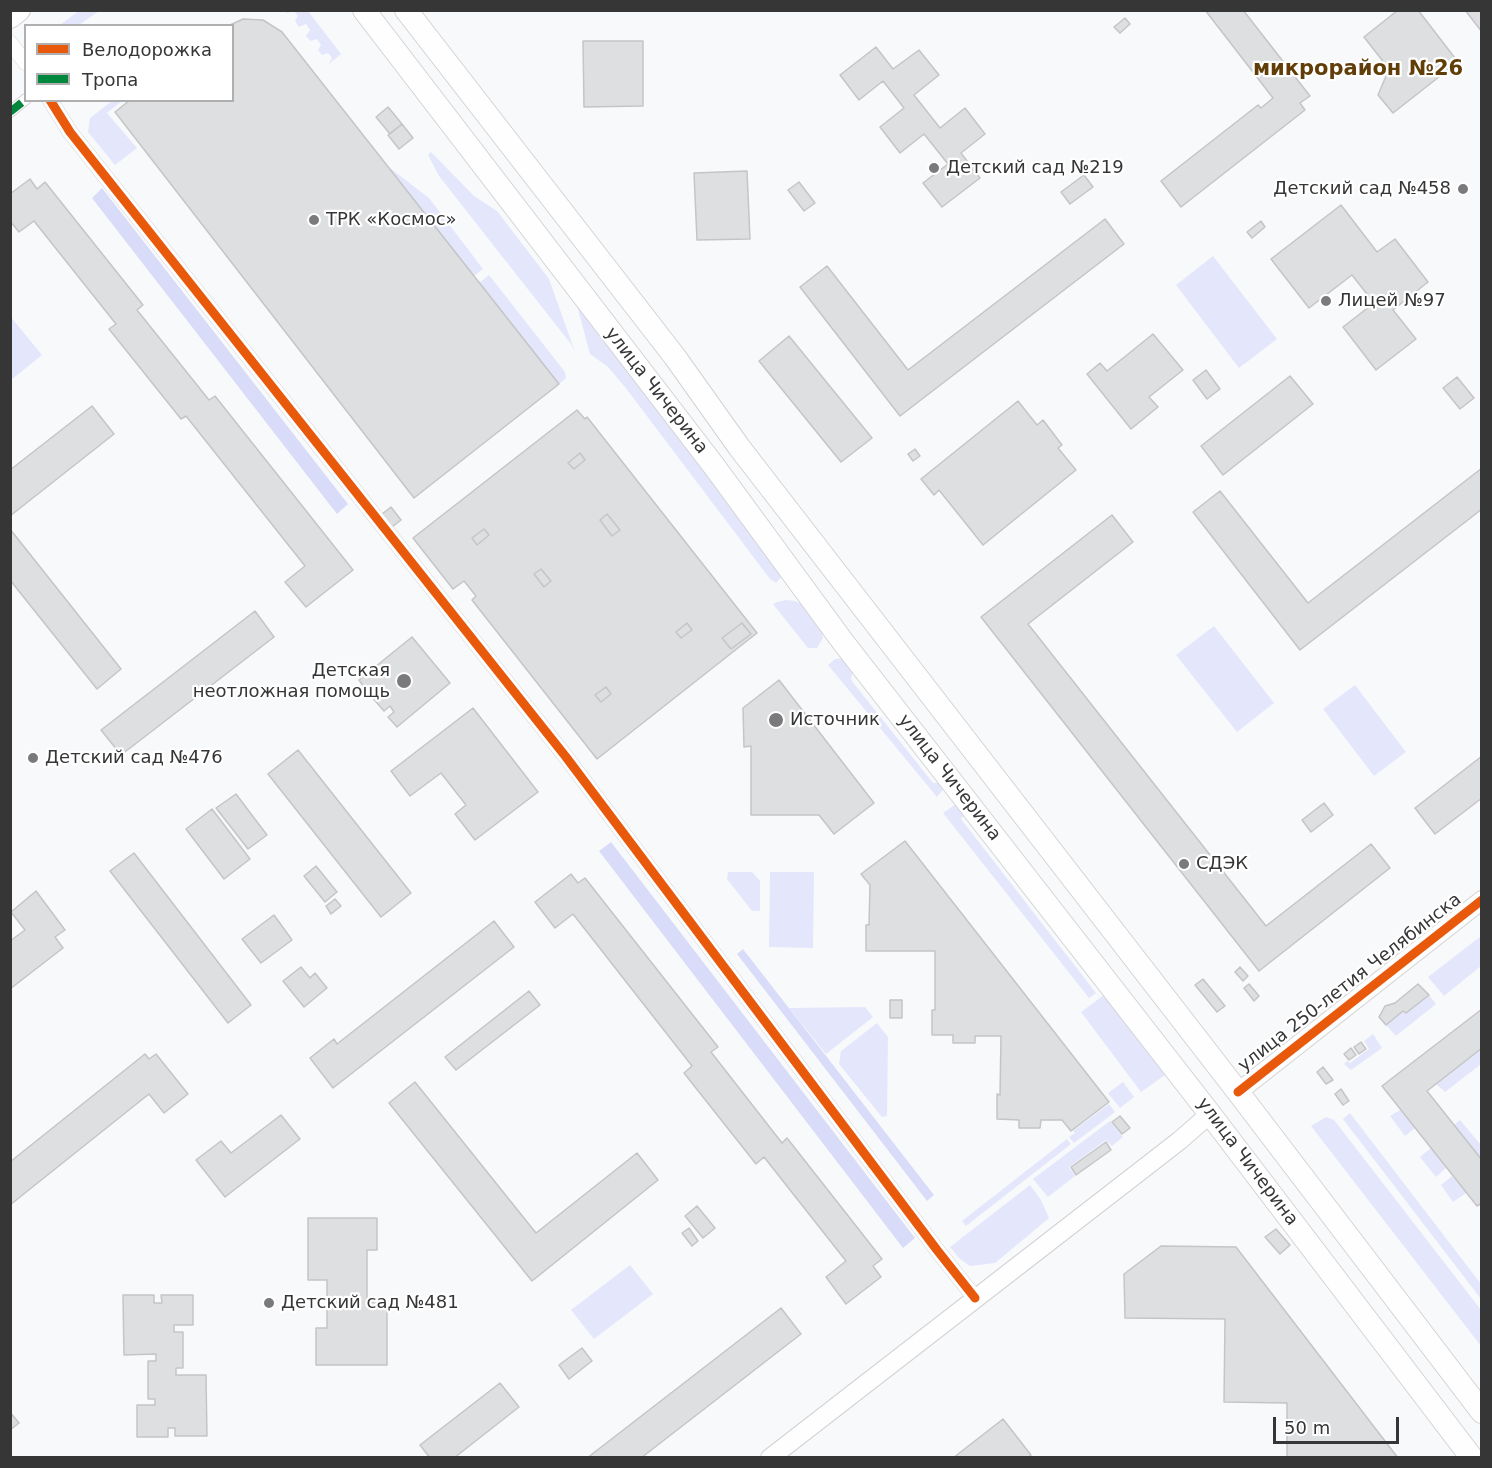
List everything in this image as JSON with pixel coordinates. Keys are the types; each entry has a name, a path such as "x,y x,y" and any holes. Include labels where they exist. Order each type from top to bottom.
{"main road":[{"path":"10,17 19,10"},
{"name":"улица Чичерина","path":"364,10 714,466 843,642 1210,1114 1472,1458"},
{"name":"улица Чичерина","path":"406,10 675,357 739,447 1238,1092 1482,1412"},
{"path":"714,466 739,447"},
{"name":"улица 250-летия Челябинска","path":"1210,1114 1238,1092"}],"street":[{"path":"10,43 24,60"},
{"path":"10,112 24,101"},
{"path":"51,102 70,132 566,757 975,1298"},
{"name":"улица 250-летия Челябинска","path":"1238,1092 1482,900"},
{"name":"улица 250-летия Челябинска","path":"770,1458 1179,1141 1210,1114"}],"shaded area":[{"path":"80,10 99,11 80,24 61,24"},
{"path":"294,11 308,11 341,54 329,64 332,58 328,53 322,55 318,50 321,45 317,39 311,41 306,36 310,30 306,24 299,27 295,21 298,16"},
{"path":"111,102 121,102 107,113 137,148 115,165 88,132 90,118"},
{"path":"431,152 474,196 497,211 549,279 575,352 439,176 428,155"},
{"path":"386,165 429,198 483,269 474,276"},
{"path":"102,188 348,504 337,514 92,198"},
{"path":"1213,256 1277,339 1239,368 1176,285"},
{"path":"489,275 565,372 566,378 559,384 479,283"},
{"path":"575,298 782,576 776,583 770,579 625,387 608,367 590,354"},
{"path":"10,316 42,355 11,380 10,380"},
{"path":"786,600 803,605 822,632 823,638 817,648 808,648 773,604"},
{"path":"1214,626 1274,703 1237,732 1176,655"},
{"path":"843,658 853,669 851,680 933,783 942,783 945,787 937,797 828,665 835,659"},
{"path":"1355,685 1406,752 1374,776 1323,709"},
{"path":"956,804 965,814 961,819 1096,993 1089,998 943,813"},
{"path":"611,842 915,1238 903,1248 599,851"},
{"path":"728,872 752,872 760,881 760,911 752,911 727,879"},
{"path":"770,872 814,872 813,948 769,947"},
{"path":"1481,936 1481,966 1444,996 1428,977"},
{"path":"743,949 934,1195 927,1201 737,954"},
{"path":"1108,992 1168,1073 1141,1092 1081,1012"},
{"path":"1429,995 1436,1004 1396,1036 1386,1025"},
{"path":"865,1007 873,1017 826,1054 789,1008"},
{"path":"877,1023 888,1037 887,1116 882,1117 839,1064 841,1051"},
{"path":"1373,1034 1382,1048 1351,1070 1344,1064 1347,1061 1350,1063 1369,1049 1364,1041"},
{"path":"1481,1048 1481,1064 1445,1092 1436,1084"},
{"path":"1123,1082 1134,1097 1120,1108 1108,1093"},
{"path":"1109,1104 1115,1112 1074,1143 1069,1137 1075,1133 1073,1131"},
{"path":"1400,1110 1415,1128 1405,1136 1390,1116"},
{"path":"1350,1113 1481,1284 1481,1299 1343,1119"},
{"path":"1326,1117 1334,1120 1481,1310 1481,1346 1311,1126"},
{"path":"1460,1120 1481,1145 1482,1160 1454,1125"},
{"path":"1110,1121 1123,1137 1112,1146 1106,1140 1069,1167 1075,1176 1048,1197 1033,1179"},
{"path":"1067,1139 1071,1144 966,1226 962,1221"},
{"path":"1431,1148 1446,1168 1436,1177 1420,1157"},
{"path":"1452,1176 1466,1193 1453,1202 1441,1185"},
{"path":"1030,1185 1041,1200 1049,1218 995,1263 970,1266 960,1259 950,1247"},
{"path":"630,1265 653,1294 594,1339 571,1310"}],"building":[{"path":"1205,10 1243,10 1310,96 1300,103 1305,110 1181,207 1161,181 1258,105 1261,108 1273,98"},
{"path":"1398,10 1418,10 1458,62 1393,113 1378,95 1389,69 1364,37"},
{"path":"1465,10 1482,10 1482,32"},
{"path":"1125,18 1130,24 1120,33 1114,27"},
{"name":"ТРК «Космос»","path":"243,19 263,20 282,32 559,384 414,498 115,112 128,102 234,102 232,24"},
{"path":"583,41 643,41 643,106 584,107"},
{"path":"876,47 893,69 919,50 939,75 914,95 940,128 965,108 985,134 961,153 980,178 942,207 923,183 948,164 924,134 900,153 880,127 904,108 883,81 859,100 840,75"},
{"path":"388,107 402,124 390,134 376,117"},
{"path":"402,124 413,138 399,149 388,135"},
{"path":"747,171 750,239 697,240 694,173"},
{"path":"1084,175 1093,187 1070,204 1061,192"},
{"path":"30,179 37,189 45,182 143,305 137,310 209,400 215,396 353,570 306,607 285,582 305,566 186,416 181,419 109,329 116,324 34,221 19,232 10,221 10,194"},
{"path":"799,182 815,203 804,211 788,190"},
{"path":"1341,205 1377,252 1395,239 1428,282 1393,310 1416,339 1376,370 1343,327 1374,303 1352,275 1309,308 1271,259"},
{"path":"1105,219 1124,244 900,416 800,287 827,266 908,370"},
{"path":"1261,221 1265,227 1252,238 1247,232"},
{"path":"1153,334 1183,370 1149,397 1158,407 1131,429 1087,374 1100,363 1107,371"},
{"path":"789,336 872,438 841,462 759,361"},
{"path":"1206,370 1220,389 1207,399 1193,380"},
{"path":"1290,376 1313,404 1223,475 1201,446"},
{"path":"1457,377 1474,398 1460,409 1443,388"},
{"path":"1018,401 1037,425 1043,420 1062,445 1058,448 1076,470 983,545 939,490 934,495 921,479"},
{"path":"92,406 114,434 10,516 10,470"},
{"path":"577,410 585,419 587,417 757,633 597,759 472,600 476,596 464,581 453,589 413,538","holes":["580,453 585,460 574,469 568,463","607,514 620,530 612,536 600,520","484,529 489,535 477,545 472,538","541,569 551,581 544,587 534,574","687,623 692,630 681,638 676,632","742,623 751,634 731,649 722,638","606,687 611,694 601,702 595,695"]},
{"path":"915,449 920,456 913,461 908,454"},
{"path":"580,453 585,460 574,469 568,463"},
{"path":"1482,468 1482,509 1300,650 1193,512 1220,491 1308,603"},
{"path":"391,507 401,520 392,527 382,514"},
{"path":"607,514 620,530 612,536 600,520"},
{"path":"1112,515 1133,542 1028,624 1266,926 1371,844 1390,868 1259,971 981,617"},
{"path":"10,529 121,669 97,689 10,580"},
{"path":"484,529 489,535 477,545 472,538"},
{"path":"541,569 551,581 544,587 534,574"},
{"path":"255,611 274,637 121,755 101,730"},
{"path":"687,623 692,630 681,638 676,632"},
{"path":"742,623 751,634 731,649 722,638"},
{"name":"Детская неотложная помощь","path":"412,637 450,683 397,727 388,717 394,712 390,706 384,711 370,695 376,690 372,685 366,690 359,680"},
{"path":"779,680 874,803 834,834 819,815 751,815 751,746 744,747 743,708"},
{"path":"606,687 611,694 601,702 595,695"},
{"path":"473,708 538,792 475,840 455,814 466,805 441,773 410,796 391,771"},
{"path":"298,750 411,893 381,917 268,774"},
{"path":"1482,756 1482,798 1435,834 1415,808"},
{"path":"236,794 267,835 248,849 216,808"},
{"path":"1324,803 1333,815 1311,832 1302,820"},
{"path":"212,809 250,859 224,879 186,829"},
{"path":"905,841 1109,1102 1071,1131 1062,1120 1041,1120 1040,1128 1019,1128 1019,1120 997,1119 997,1094 1000,1095 1001,1036 975,1036 975,1043 953,1043 953,1035 932,1035 932,1010 935,1010 935,951 866,951 870,885 861,874"},
{"path":"134,853 251,1005 228,1023 110,871"},
{"path":"316,866 337,892 325,902 304,876"},
{"path":"571,874 578,883 585,878 718,1047 711,1052 782,1143 787,1138 882,1259 873,1266 881,1277 846,1304 826,1277 846,1261 764,1157 756,1164 684,1073 692,1066 573,914 555,928 535,902"},
{"path":"36,891 65,930 55,937 63,948 10,989 10,941 25,930 11,912"},
{"path":"335,899 341,906 331,914 326,906"},
{"path":"274,915 292,940 261,963 242,939"},
{"path":"494,921 514,947 333,1088 310,1058 334,1039 337,1044"},
{"path":"301,967 310,978 315,973 327,988 304,1007 283,981"},
{"path":"1240,967 1248,976 1243,981 1235,972"},
{"path":"1203,979 1225,1006 1217,1012 1195,985"},
{"path":"1249,984 1259,996 1254,1001 1244,988"},
{"path":"1418,984 1429,995 1386,1025 1379,1017 1385,1006 1395,1003"},
{"path":"529,991 540,1005 456,1070 445,1057"},
{"path":"890,1000 902,1000 902,1018 890,1018"},
{"path":"1482,1009 1482,1048 1427,1091 1482,1160 1482,1203 1477,1206 1382,1086"},
{"path":"1361,1042 1366,1049 1359,1054 1354,1047"},
{"path":"1351,1048 1356,1055 1349,1060 1344,1054"},
{"path":"145,1054 149,1059 156,1054 188,1094 164,1113 149,1094 10,1205 10,1162"},
{"path":"1323,1067 1333,1080 1326,1084 1317,1072"},
{"path":"415,1082 536,1233 637,1153 658,1180 532,1281 389,1103"},
{"path":"1341,1089 1349,1101 1343,1105 1335,1094"},
{"path":"281,1115 300,1139 225,1197 196,1160 221,1141 231,1153"},
{"path":"1120,1116 1130,1128 1122,1134 1112,1122"},
{"path":"1106,1142 1111,1150 1076,1175 1071,1167"},
{"path":"697,1206 715,1228 703,1238 685,1216"},
{"path":"308,1218 377,1218 377,1250 367,1250 367,1302 387,1302 387,1365 316,1365 316,1328 327,1328 327,1280 308,1280"},
{"path":"689,1228 698,1241 692,1246 682,1233"},
{"path":"1276,1229 1290,1245 1280,1254 1265,1237"},
{"path":"1161,1246 1236,1247 1398,1458 1287,1458 1287,1403 1224,1402 1225,1319 1125,1318 1124,1274"},
{"path":"123,1295 154,1295 154,1303 162,1303 161,1295 193,1295 193,1325 174,1325 174,1332 183,1332 183,1368 176,1368 176,1375 206,1375 207,1436 175,1436 175,1428 168,1428 168,1437 137,1437 137,1405 155,1405 155,1399 148,1399 148,1361 156,1361 156,1354 124,1355"},
{"path":"781,1308 801,1334 641,1458 587,1458"},
{"path":"582,1348 592,1361 569,1379 559,1365"},
{"path":"500,1383 519,1407 454,1458 430,1458 420,1445"},
{"path":"10,1412 19,1423 10,1430"},
{"path":"1003,1419 1031,1455 1028,1458 953,1458"}],"marked path":[{"path":"10,112 24,101"}],"cycle path":[{"path":"51,102 70,132 566,757 975,1298"},
{"path":"1238,1092 1482,900"}],"place":[{"name":"Детский сад №219","path":"934,168"},
{"name":"Детский сад №458","path":"1463,189"},
{"name":"ТРК «Космос»","path":"314,220"},
{"name":"Лицей №97","path":"1326,301"},
{"name":"Детская неотложная помощь","path":"404,681"},
{"name":"Источник","path":"776,720"},
{"name":"Детский сад №476","path":"33,758"},
{"name":"СДЭК","path":"1184,864"},
{"name":"Детский сад №481","path":"269,1303"}],"district":[{"name":"микрорайон №26","path":"1358,70"}]}
